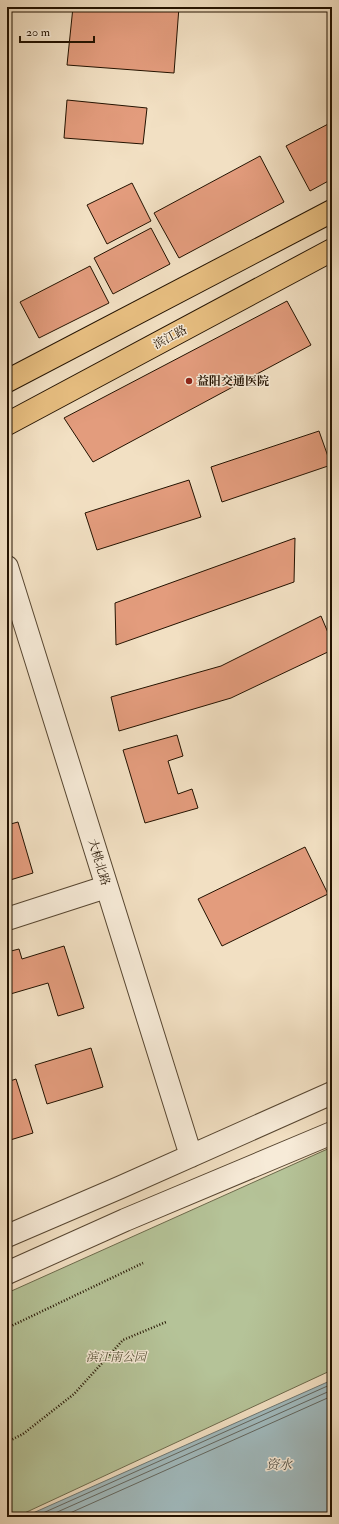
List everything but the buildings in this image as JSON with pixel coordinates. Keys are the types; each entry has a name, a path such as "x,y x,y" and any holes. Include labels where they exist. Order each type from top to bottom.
{"main road":[{"path":"7,381 332,211"},
{"name":"滨江路","path":"7,424 332,250"}],"street":[{"name":"大桃北路","path":"7,568 190,1156"},
{"path":"7,919 106,887"},
{"path":"7,1236 332,1093"},
{"path":"7,1273 126,1220 332,1133"}],"path":[{"path":"7,1328 143,1263"},
{"path":"7,1442 22,1434 74,1394 123,1340 166,1322"}],"green space":[{"name":"滨江南公园","path":"332,1147 332,1370 16,1517 7,1517 7,1293"}],"water":[{"name":"资水","path":"332,1380 332,1517 24,1517"}],"place":[{"name":"益阳交通医院","path":"189,381"}]}
